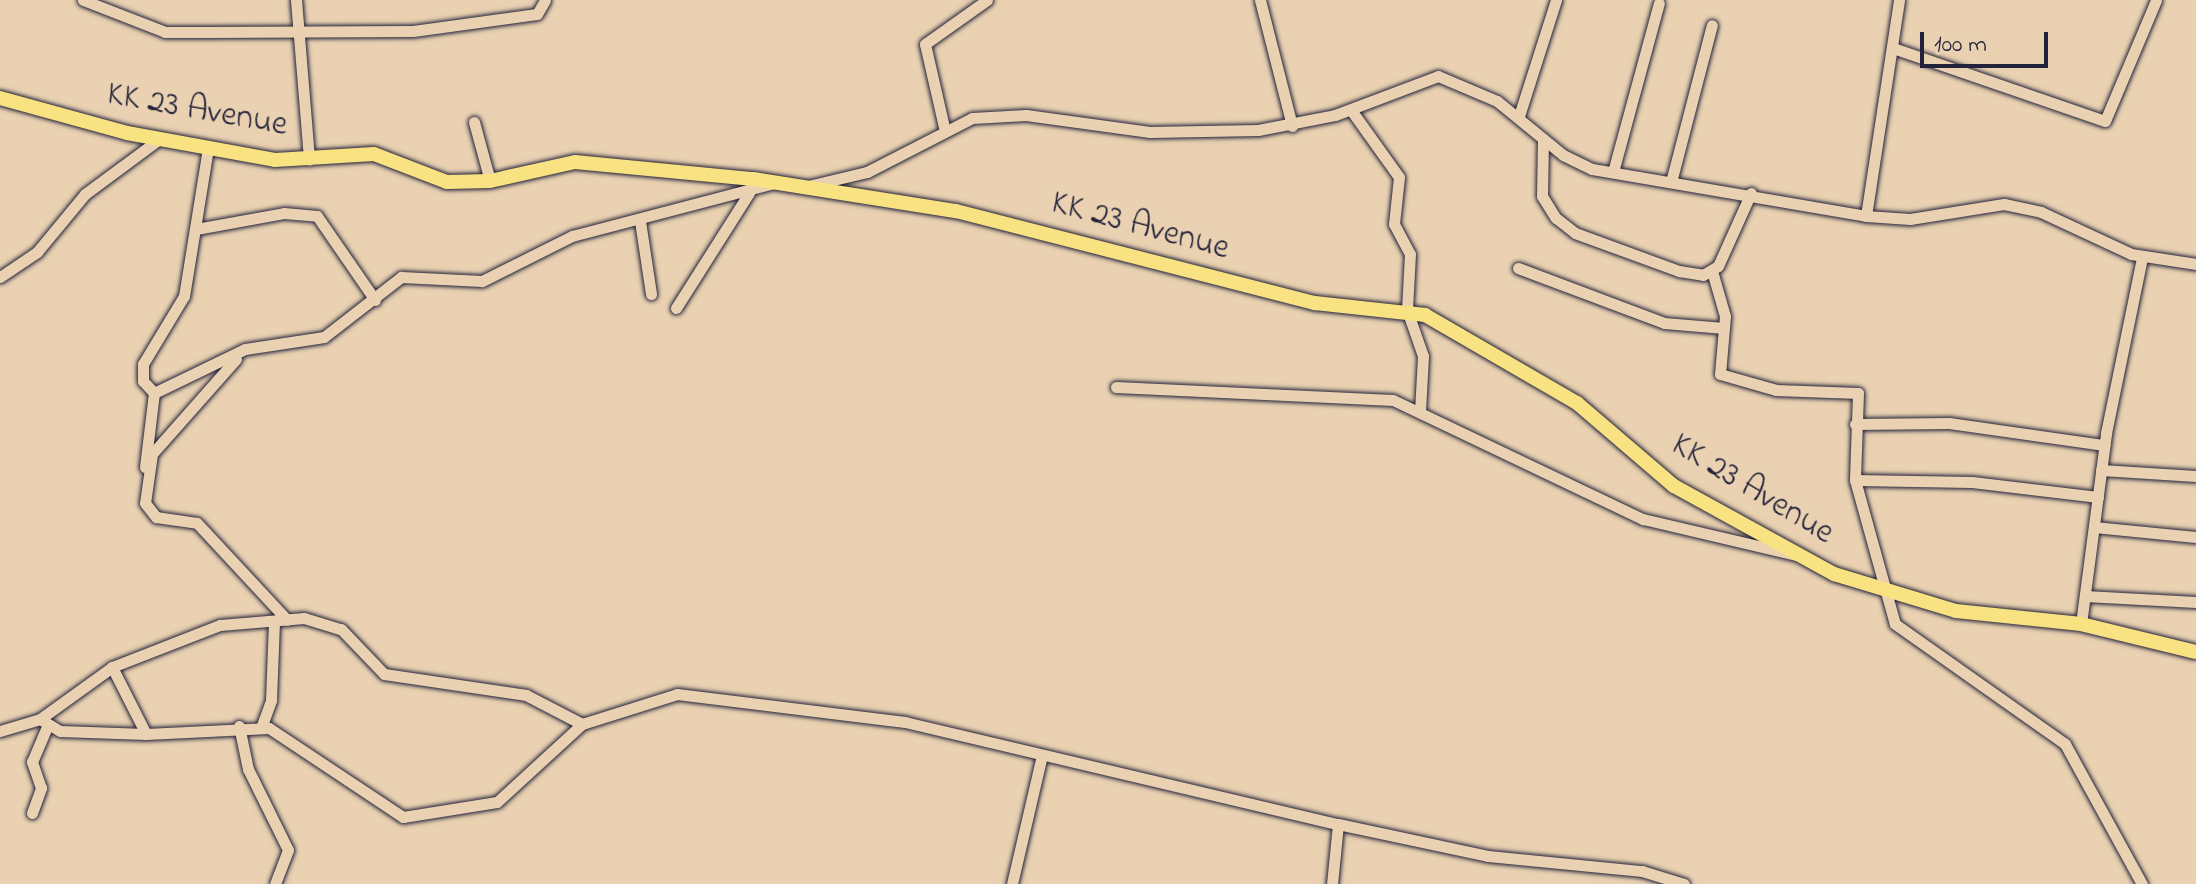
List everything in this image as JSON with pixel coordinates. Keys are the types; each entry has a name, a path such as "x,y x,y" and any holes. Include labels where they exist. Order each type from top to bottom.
{"main road":[{"name":"KK 23 Avenue","path":"0,98 158,140 208,148 309,159 374,154 421,176 490,181 575,162 774,182 1020,225 1315,303 1407,310 1444,322 1547,383 1674,486 1800,556 1880,591 1985,617 2081,624 2196,652"}],"street":[{"path":"83,0 165,32 413,31 537,14 545,0"},
{"path":"296,0 295,31 309,159"},
{"path":"944,127 925,44 987,0"},
{"path":"1260,0 1292,126"},
{"path":"1519,116 1556,0"},
{"path":"1866,216 1899,0"},
{"path":"1893,48 2105,121 2156,0"},
{"path":"1613,172 1659,3"},
{"path":"1671,182 1712,25"},
{"path":"806,187 867,172 944,127 1003,114 1150,132 1292,126 1351,110 1438,76 1519,116 1543,139 1576,163 1866,216 1910,219 2004,204 2142,257 2196,264"},
{"path":"1351,110 1399,177 1394,224 1410,254 1407,310 1423,356 1420,412"},
{"path":"474,122 490,181"},
{"path":"1543,139 1542,196 1564,225 1679,271 1712,271"},
{"path":"0,277 37,252 85,194 158,140"},
{"path":"154,393 143,381 143,364 184,296 208,148"},
{"path":"154,393 245,349 324,337 401,277 482,281 572,236 749,193 774,182"},
{"path":"676,308 749,193"},
{"path":"1751,193 1712,271 1724,328 1720,374 1776,390 1858,393 1855,480 1880,591 1895,624 1914,641 2065,744 2142,884"},
{"path":"196,229 284,213 317,216 375,300"},
{"path":"640,221 651,294"},
{"path":"2081,624 2104,445 2142,257"},
{"path":"1518,268 1664,323 1724,328"},
{"path":"147,475 152,454 245,349"},
{"path":"1116,387 1393,400 1643,519 1800,556"},
{"path":"154,393 143,440 151,513 197,523 287,620"},
{"path":"1855,424 1949,423 2104,445"},
{"path":"2101,470 2196,476"},
{"path":"1855,480 1972,482 2098,497"},
{"path":"2094,527 2196,537"},
{"path":"2085,596 2196,602"},
{"path":"32,813 41,788 32,762 44,723 112,667 220,625 287,620 341,629 384,674 515,692 582,724"},
{"path":"261,728 271,700 274,622"},
{"path":"112,667 146,734"},
{"path":"0,731 44,723 146,734 239,726 261,728 294,739 365,798 403,817 497,802 582,724 677,694 905,722 1338,824 1488,856 1642,871 1684,884"},
{"path":"239,726 248,769 288,850 275,884"},
{"path":"1012,884 1042,755"},
{"path":"1332,884 1338,824"}]}
